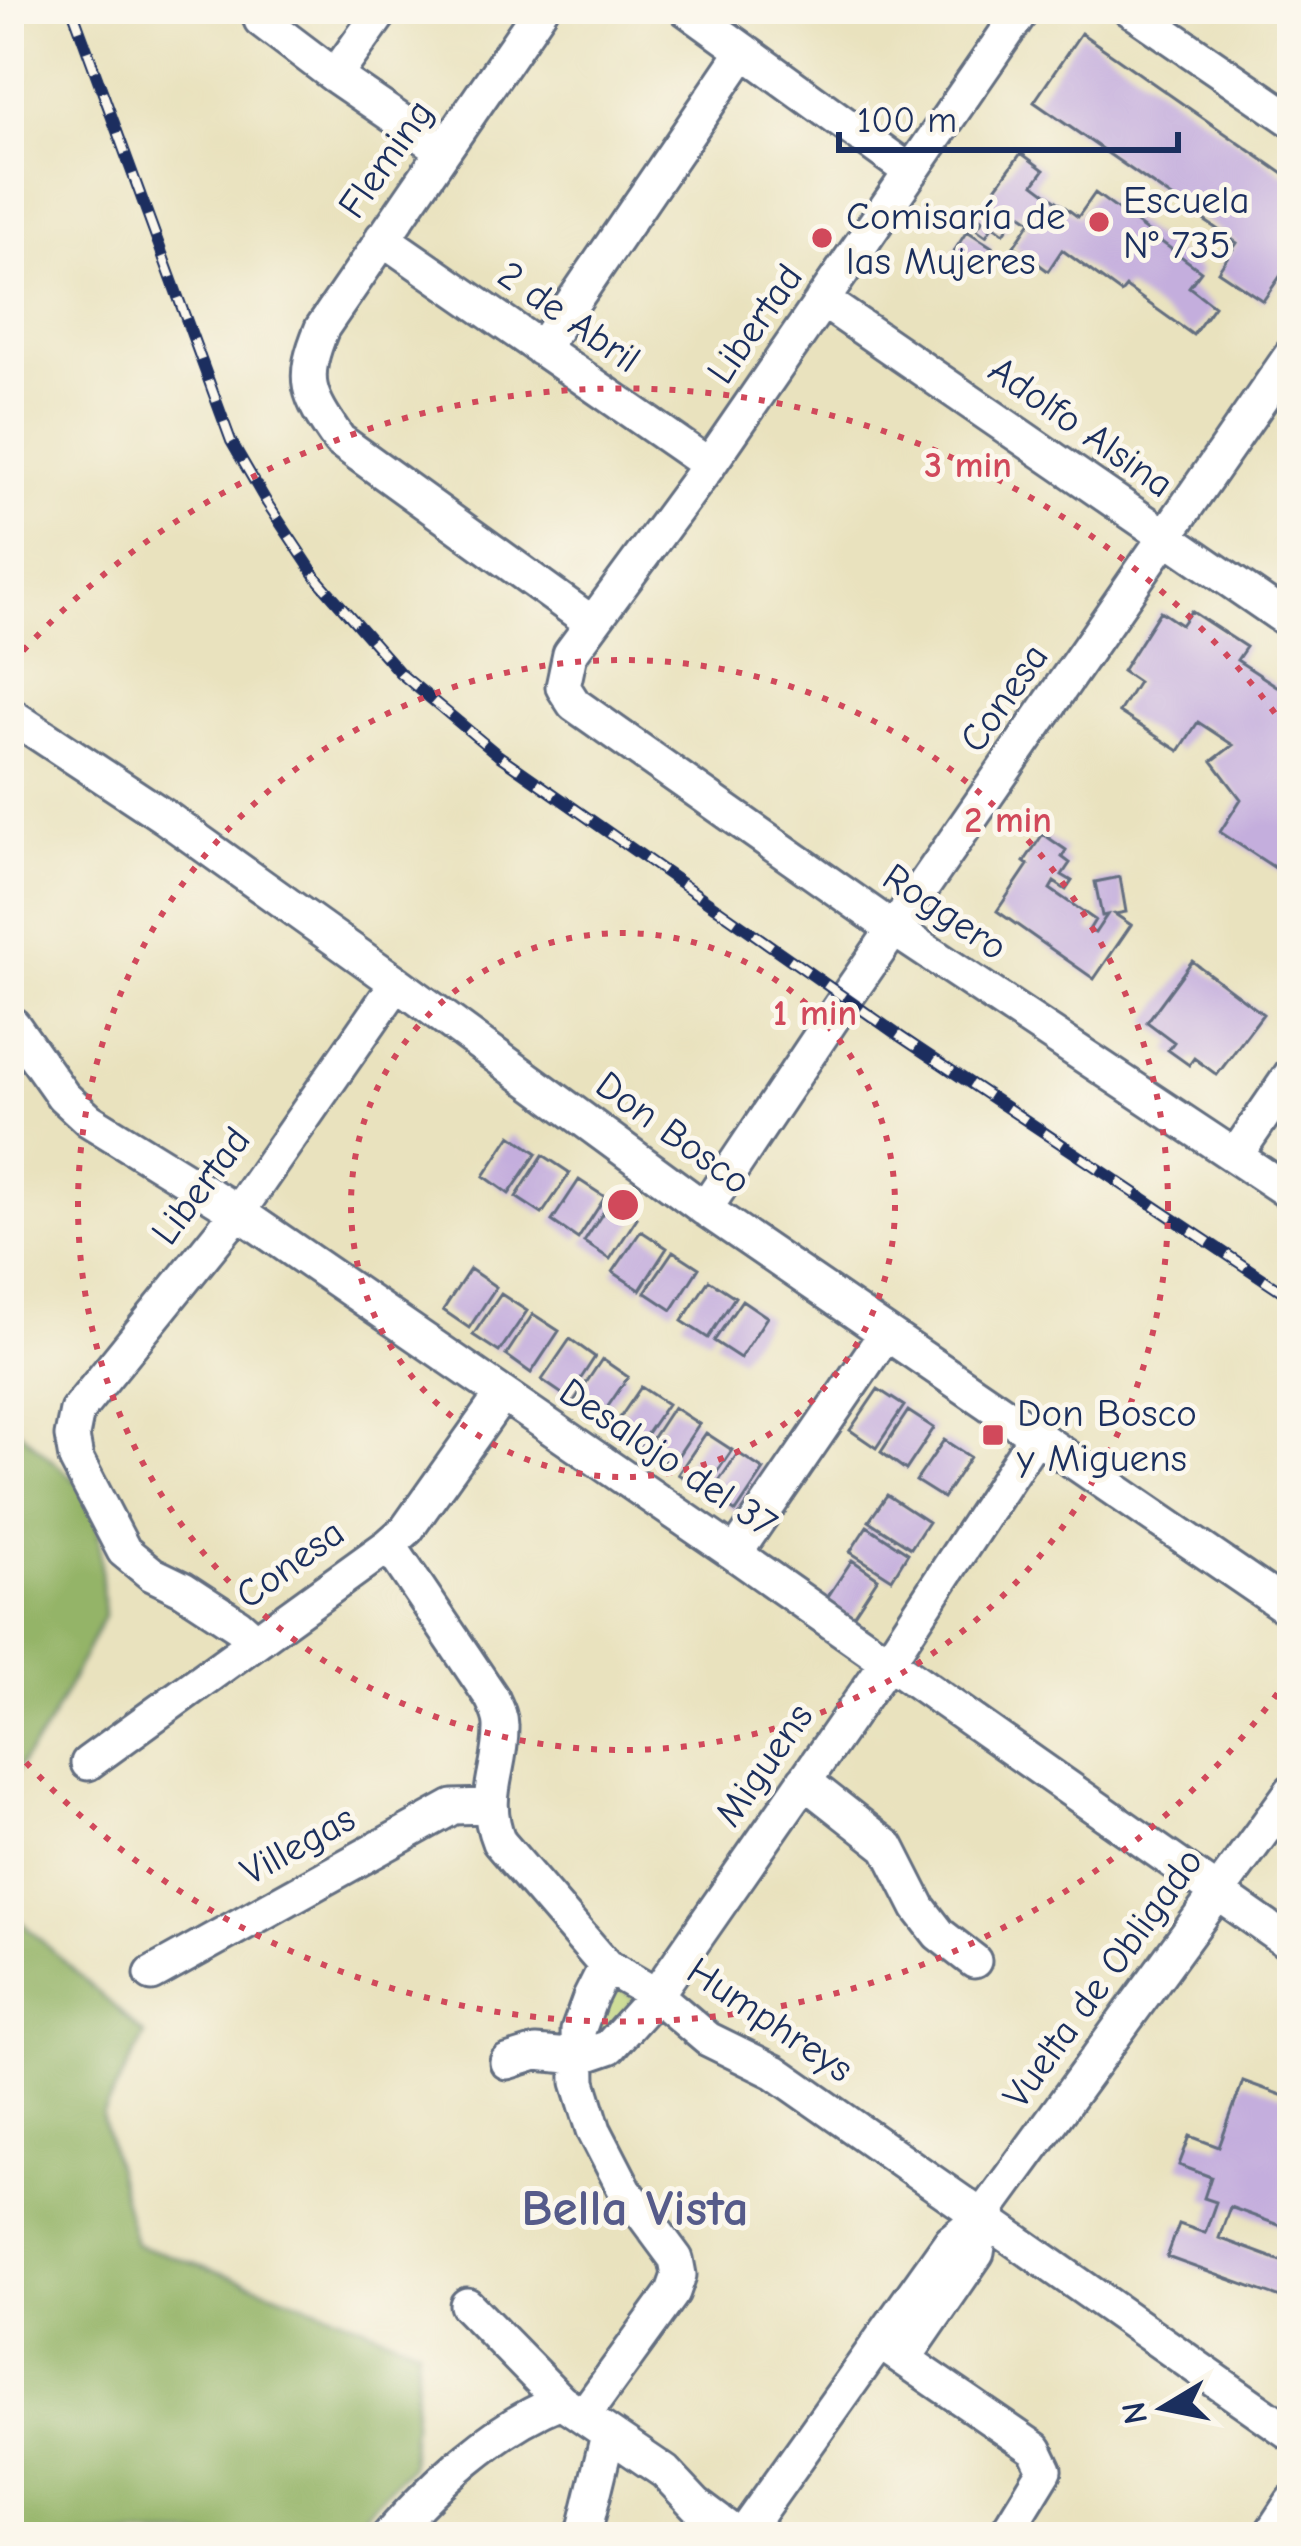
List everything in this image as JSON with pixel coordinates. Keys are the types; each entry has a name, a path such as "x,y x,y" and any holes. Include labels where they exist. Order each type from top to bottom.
{"street":[{"path":"334,76 383,9"},
{"path":"686,9 911,172"},
{"name":"Libertad","path":"562,687 570,654 709,465 1023,9"},
{"path":"1130,9 1292,120"},
{"name":"Fleming","path":"532,12 322,328 308,361 309,390 339,440 592,623"},
{"path":"265,15 334,76 442,150"},
{"path":"541,349 744,51"},
{"name":"2 de Abril","path":"382,238 709,465"},
{"name":"Adolfo Alsina","path":"822,300 1292,623"},
{"name":"Conesa","path":"704,1209 1292,354"},
{"name":"Roggero","path":"562,687 574,704 895,929 1292,1194"},
{"name":"Don Bosco","path":"9,715 165,818 398,983 704,1209 1292,1612"},
{"name":"Libertad","path":"254,1640 124,1551 76,1459 72,1436 76,1411 238,1212 398,983"},
{"name":"Desalojo del 37","path":"13,1024 63,1096 89,1120 238,1212 1292,1946"},
{"path":"1236,1154 1292,1073"},
{"path":"735,1554 886,1333"},
{"name":"Conesa","path":"88,1763 389,1545 407,1528 502,1395"},
{"name":"Miguens","path":"580,2057 609,2047 656,1994 888,1661 1036,1436"},
{"path":"389,1545 492,1698 501,1722 489,1806"},
{"path":"804,1781 888,1847 919,1908 939,1934 974,1961"},
{"name":"Vuelta de Obligado","path":"740,2537 977,2253 982,2215 1292,1791"},
{"name":"Humphreys","path":"489,1806 499,1841 606,1966 656,1994 709,2039 775,2072 1292,2434"},
{"name":"Villegas","path":"152,1974 453,1807 489,1806"},
{"path":"583,2537 584,2417 673,2292 679,2275 676,2259 625,2190 594,2130 579,2082 578,2031 606,1966"},
{"path":"507,2062 536,2053 580,2057"},
{"path":"467,2305 584,2417 664,2472 696,2505 740,2537"},
{"path":"892,2351 1041,2457 1045,2470 1004,2537"},
{"path":"388,2537 420,2500 528,2414 584,2417"},
{"path":"1269,2537 1292,2503"}],"green space":[{"path":"9,1422 97,1500 104,1616 48,1726 9,1781"},
{"path":"9,1911 145,2035 102,2115 135,2244 418,2348 410,2466 342,2537 9,2537"},
{"path":"616,1985 636,1998 601,2040 589,2030"}],"building":[{"path":"1081,33 1292,180 1292,259 1263,301 1218,271 1237,243 1034,102"},
{"path":"1021,153 1044,170 1034,184 1078,217 1095,193 1201,271 1189,287 1214,306 1193,335 1126,287 1121,293 1062,250 1048,271 1014,246 1031,221 1018,212 1004,233 993,225 986,236 976,229 983,220 976,215"},
{"path":"967,231 992,247 976,272 951,256"},
{"path":"1160,611 1181,625 1191,611 1246,647 1237,660 1292,696 1292,879 1220,832 1241,799 1212,761 1233,745 1198,722 1179,751 1119,712 1138,682 1122,671"},
{"path":"1043,834 1066,850 1062,857 1070,863 1062,875 1072,881 1066,890 1054,882 1050,889 1095,920 1089,930 1095,933 1107,915 1102,916 1095,882 1120,877 1126,912 1115,914 1131,925 1094,979 997,911"},
{"path":"1192,961 1263,1014 1217,1075 1194,1058 1189,1065 1168,1050 1174,1042 1147,1022"},
{"path":"511,1135 537,1153 509,1194 484,1176"},
{"path":"543,1155 570,1173 542,1214 516,1197"},
{"path":"579,1180 605,1197 578,1239 552,1221"},
{"path":"611,1200 637,1218 610,1259 584,1242"},
{"path":"641,1231 667,1248 640,1290 613,1272"},
{"path":"673,1251 699,1268 672,1310 645,1292"},
{"path":"470,1269 496,1287 469,1328 443,1310"},
{"path":"709,1280 735,1297 708,1338 682,1321"},
{"path":"501,1294 527,1311 499,1352 473,1335"},
{"path":"742,1300 767,1317 740,1358 714,1341"},
{"path":"533,1314 559,1331 531,1373 506,1355"},
{"path":"570,1339 595,1357 568,1398 542,1380"},
{"path":"602,1359 628,1377 600,1418 574,1401"},
{"path":"641,1387 667,1404 639,1445 613,1428"},
{"path":"878,1389 904,1406 876,1448 850,1430"},
{"path":"673,1407 699,1424 671,1466 646,1448"},
{"path":"908,1411 934,1428 906,1470 881,1452"},
{"path":"706,1433 732,1450 704,1491 678,1474"},
{"path":"944,1440 970,1457 943,1498 916,1481"},
{"path":"738,1453 764,1470 736,1512 710,1494"},
{"path":"887,1495 928,1522 911,1548 869,1521"},
{"path":"867,1526 908,1553 892,1579 850,1552"},
{"path":"852,1560 878,1578 851,1619 825,1601"},
{"path":"1243,2081 1292,2099 1292,2230 1230,2207 1219,2238 1292,2265 1292,2302 1167,2257 1179,2224 1205,2233 1216,2202 1204,2198 1211,2177 1179,2165 1190,2136 1219,2147"}],"railway":[{"path":"72,9 231,441 319,581 400,673 498,755 901,1037 1292,1298"}],"place":[{"name":"Escuela N° 735","path":"1099,222"},
{"name":"Comisaría de las Mujeres","path":"822,238"},
{"name":"Don Bosco y Miguens","path":"993,1435"}],"district":[{"name":"Bella Vista","path":"635,2208"}]}
